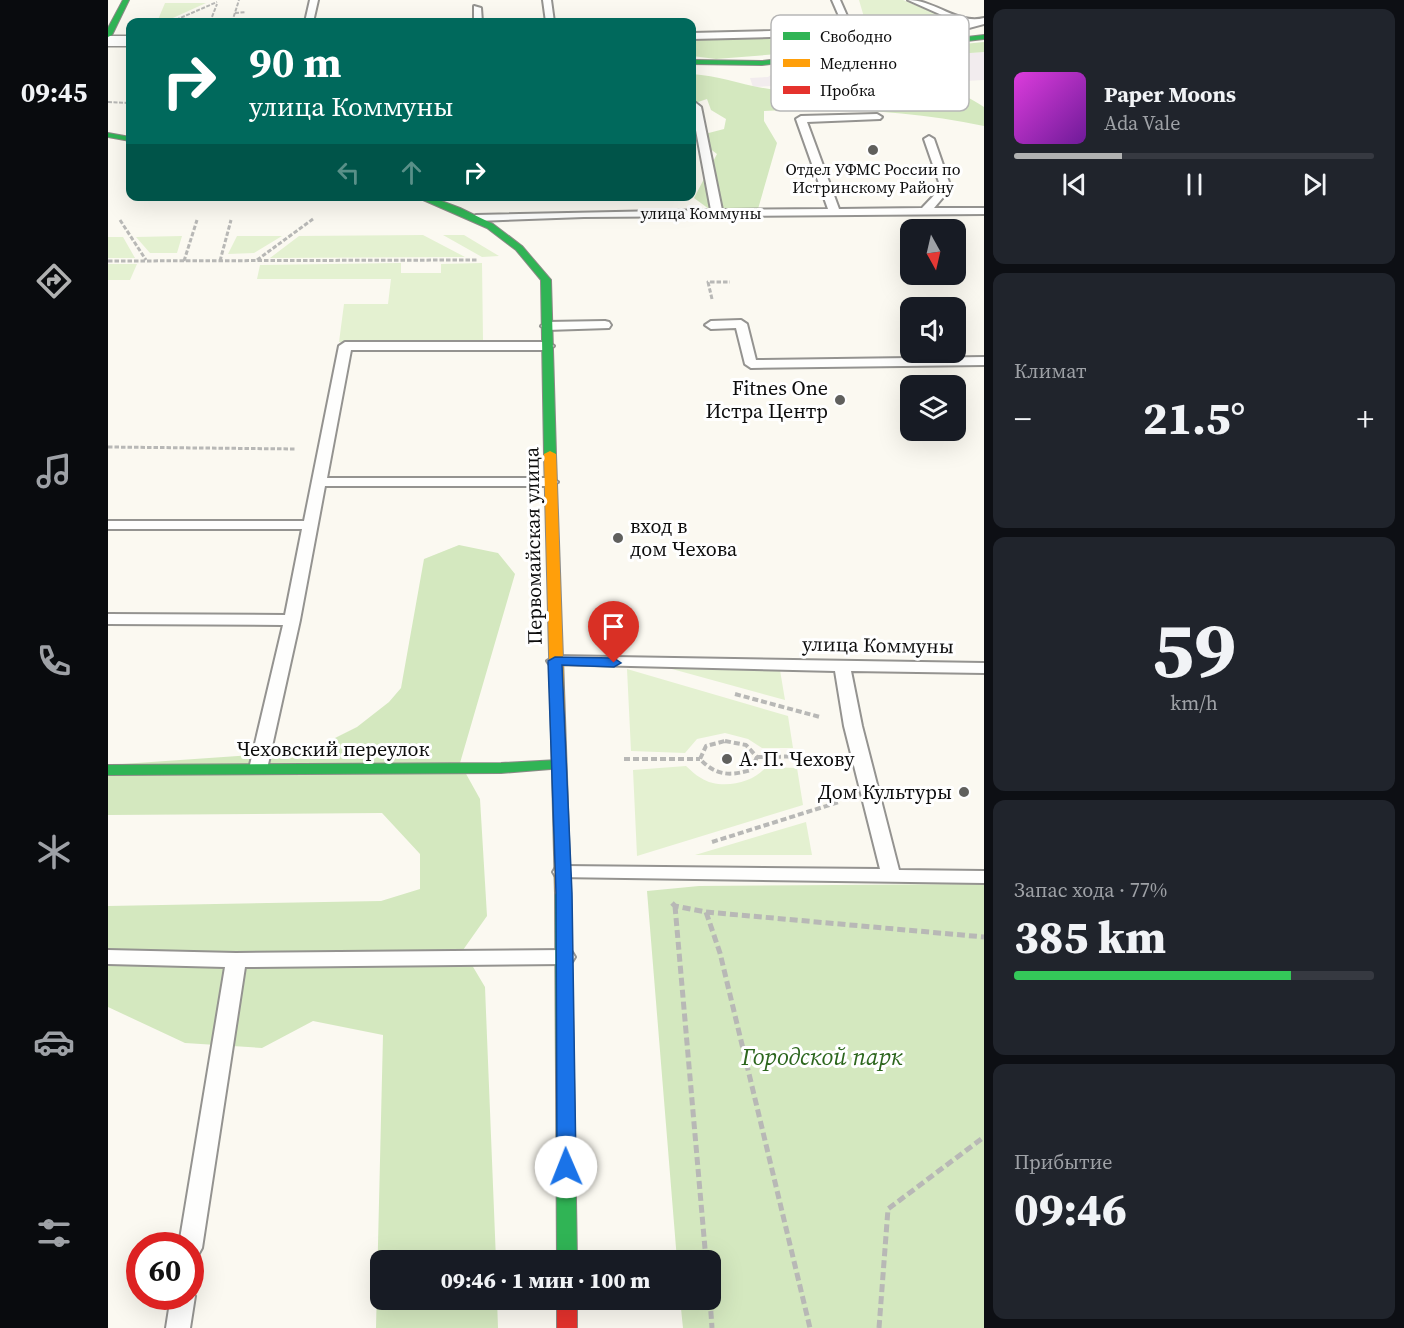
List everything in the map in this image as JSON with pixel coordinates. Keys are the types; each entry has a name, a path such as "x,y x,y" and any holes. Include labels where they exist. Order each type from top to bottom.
{"main road":[{"path":"108,35 126,0"},
{"path":"969,38 984,36"},
{"path":"696,62 771,62"},
{"path":"108,135 126,138"},
{"name":"Первомайская улица","path":"430,201 476,218 513,240 530,257 546,280 565,957 567,1250"},
{"name":"Чеховский переулок","path":"108,770 501,768 558,765"},
{"path":"567,1310 567,1328"}],"street":[{"path":"108,40 126,41"}],"lane":[{"path":"310,18 314,0"},
{"path":"547,0 549,18"},
{"path":"836,0 843,15"},
{"path":"912,0 949,15"},
{"path":"477,8 478,18"},
{"path":"971,24 984,21"},
{"path":"696,36 771,34"},
{"path":"696,107 717,213"},
{"path":"835,212 801,119 877,117"},
{"path":"925,212 946,188 929,139"},
{"name":"улица Коммуны","path":"476,218 984,211"},
{"path":"711,325 741,324 751,364 984,361"},
{"path":"547,326 605,325"},
{"path":"258,769 292,620 345,345 548,346"},
{"path":"319,482 551,482"},
{"path":"108,525 310,525"},
{"path":"108,620 292,620"},
{"name":"улица Коммуны","path":"555,661 984,668"},
{"path":"842,665 868,792 891,877"},
{"path":"563,872 651,870 891,877 984,877"},
{"path":"108,957 236,960 565,957"},
{"path":"193,1232 236,960"},
{"path":"178,1328 181,1310"}],"path":[{"path":"234,18 239,0"},
{"path":"180,18 218,1"},
{"path":"212,18 218,1"},
{"path":"236,13 246,12"},
{"path":"108,102 126,103"},
{"path":"256,261 313,219"},
{"path":"120,220 146,261"},
{"path":"184,261 197,220"},
{"path":"220,261 231,220"},
{"path":"108,261 481,260"},
{"path":"108,447 326,449"},
{"path":"700,759 706,746 725,741 746,745 757,757 860,756"},
{"path":"624,759 700,759 711,771 732,776 752,770 757,757"},
{"path":"704,845 868,792"},
{"path":"651,870 675,906 705,1250"},
{"path":"675,906 706,912 984,937"},
{"path":"706,912 720,953 810,1328"},
{"path":"879,1328 888,1209 984,1137"},
{"path":"711,1310 712,1328"}],"shaded area":[{"path":"984,52 984,80 969,81 969,53"},
{"path":"771,75 771,86 753,87 750,78"}],"green space":[{"path":"859,0 903,0 939,15 863,15"},
{"path":"165,3 206,3 173,18 159,18"},
{"path":"771,38 771,55 716,59 696,56 696,40"},
{"path":"984,42 984,52 969,53 969,43"},
{"path":"696,75 771,89 771,111 764,111 764,121 777,143 758,209 709,209 696,199 696,194 717,154 705,145 701,135 724,129 726,119 711,110 707,99 696,103"},
{"path":"969,98 984,107 984,126 930,117 875,111 969,111"},
{"path":"423,235 465,257 270,258 299,236"},
{"path":"443,235 464,235 499,256 482,257"},
{"path":"182,236 177,253 150,253 136,237"},
{"path":"237,236 282,236 254,253 228,254"},
{"path":"108,237 123,237 135,258 108,258"},
{"path":"401,263 401,273 441,273 441,264 482,263 483,340 339,342 344,304 388,304 391,279 257,279 260,265"},
{"path":"108,264 137,264 130,280 108,280"},
{"path":"459,545 498,553 515,574 460,763 480,799 487,916 463,950 485,987 496,1250 378,1250 383,1035 313,1021 262,1048 185,1043 108,1007 108,906 381,901 420,889 420,854 382,813 108,815 108,765 309,751 357,727 389,702 401,688 424,559"},
{"path":"627,669 788,716 793,748 762,748 748,739 725,733 697,739 685,753 631,751"},
{"path":"672,669 780,670 785,700"},
{"path":"686,766 708,782 717,784 735,783 753,778 766,767 797,768 803,805 637,856 633,770"},
{"path":"806,822 812,855 695,855"},
{"name":"Городской парк","path":"984,884 984,1328 683,1328 681,1310 721,1310 721,1250 676,1250 647,891 699,886"},
{"path":"376,1310 497,1310 498,1328 376,1328"}],"traffic: fast":[{"path":"108,35 126,0"},
{"path":"969,39 984,37"},
{"path":"696,62 771,62"},
{"path":"108,135 126,138"},
{"path":"432,201 490,226 519,248 546,280 550,454"},
{"path":"108,770 501,768 558,765"},
{"path":"563,893 567,1250"}],"traffic: slow":[{"path":"550,454 563,893"}],"traffic: jam":[{"path":"567,1310 567,1328"}],"place":[{"name":"Отдел УФМС России по Истринскому Району","path":"873,150"},
{"name":"Fitnes One Истра Центр","path":"840,400"},
{"name":"вход в дом Чехова","path":"618,538"},
{"name":"А. П. Чехову","path":"727,759"},
{"name":"Дом Культуры","path":"964,792"}],"route":[{"path":"566,1167 564,893 555,661 614,663"}]}
